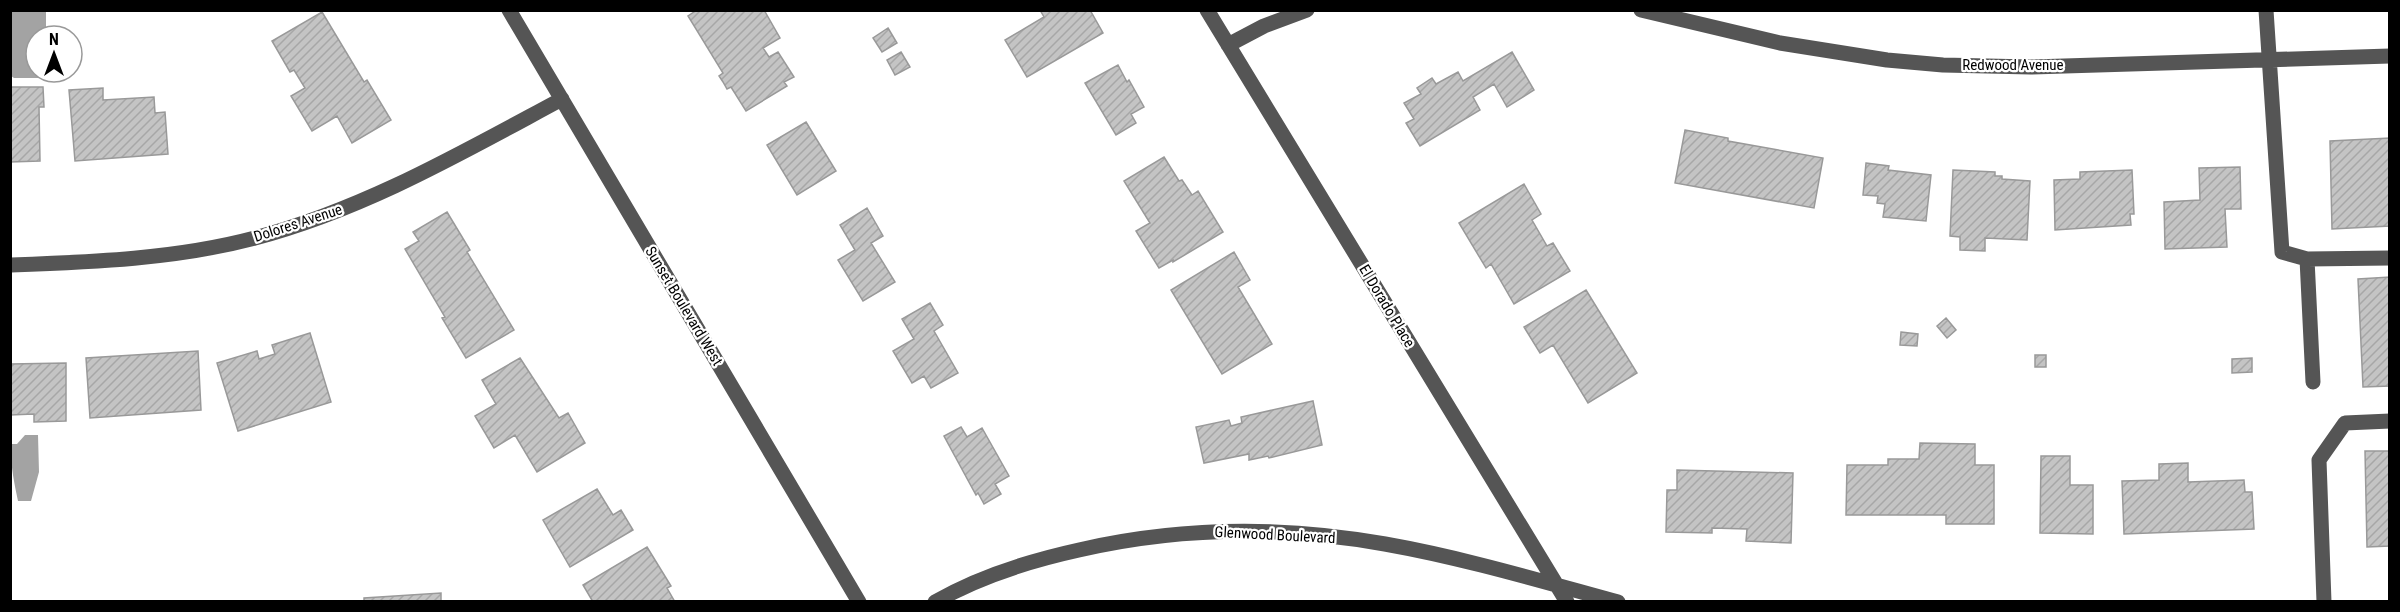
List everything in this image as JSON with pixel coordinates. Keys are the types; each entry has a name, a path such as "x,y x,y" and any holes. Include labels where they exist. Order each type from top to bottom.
{"street":[{"name":"Sunset Boulevard West","path":"508,10 859,602"},
{"name":"El Dorado Place","path":"1207,10 1567,602"},
{"path":"1228,45 1264,26 1307,10"},
{"name":"Redwood Avenue","path":"1641,10 1733,33 1835,52 1887,60 1943,64 2031,67 2390,56"},
{"path":"2266,10 2282,252 2307,259 2390,258"},
{"name":"Dolores Avenue","path":"10,265 102,262 157,256 255,238 339,211 406,182 562,99"},
{"path":"2307,259 2313,382"},
{"path":"2324,602 2319,460 2345,423 2390,421"},
{"name":"Glenwood Boulevard","path":"935,602 958,588 1005,569 1053,556 1158,536 1208,532 1310,534 1385,544 1499,569 1618,602"}],"shaded area":[{"path":"12,11 46,12 46,24 24,24 24,78 11,76"},
{"path":"25,435 38,435 39,472 31,501 18,501 11,444 17,444"}],"building":[{"path":"697,10 764,10 780,38 763,48 769,57 778,52 794,77 784,82 787,86 746,111 731,87 727,89 719,76 723,73 688,16"},
{"path":"1040,10 1090,10 1103,33 1027,77 1005,40 1044,17"},
{"path":"322,12 364,82 367,80 391,120 352,143 337,116 312,131 291,96 305,88 294,70 290,72 272,41"},
{"path":"888,28 897,43 882,52 873,38"},
{"path":"901,52 910,67 895,75 887,60"},
{"path":"1512,52 1534,90 1507,107 1494,84 1473,97 1480,110 1420,146 1406,123 1414,119 1404,103 1421,94 1417,88 1432,78 1436,84 1458,72 1463,81"},
{"path":"1118,65 1144,107 1131,114 1136,123 1116,135 1085,83"},
{"path":"10,87 43,87 44,107 39,107 40,161 10,162"},
{"path":"103,88 103,100 154,97 155,113 165,112 168,154 75,161 69,90"},
{"path":"806,122 836,171 797,195 767,145"},
{"path":"1685,130 1728,138 1728,141 1823,158 1814,208 1675,183"},
{"path":"2390,138 2390,226 2332,229 2330,141"},
{"path":"1164,157 1179,181 1182,180 1192,195 1198,191 1223,232 1159,268 1136,231 1150,223 1124,181"},
{"path":"1866,163 1889,166 1888,170 1931,175 1926,221 1883,217 1885,204 1877,203 1878,196 1863,195"},
{"path":"2240,167 2241,209 2225,209 2227,247 2165,249 2164,202 2200,200 2199,168"},
{"path":"1953,170 1995,172 1995,176 2002,176 2002,179 2030,181 2027,240 1985,238 1985,251 1960,250 1960,237 1950,236"},
{"path":"2132,170 2134,214 2130,214 2131,225 2055,230 2054,180 2080,179 2080,172"},
{"path":"1524,184 1541,214 1532,220 1547,246 1553,243 1570,271 1514,304 1491,264 1486,268 1459,223"},
{"path":"867,208 883,236 871,243 895,282 863,301 838,260 855,250 840,225"},
{"path":"447,212 470,250 467,252 514,330 466,358 405,249 419,241 413,232"},
{"path":"1234,252 1250,280 1238,287 1272,344 1222,374 1171,290"},
{"path":"2390,277 2390,386 2363,387 2358,279"},
{"path":"1586,290 1637,373 1588,403 1553,345 1540,353 1524,327"},
{"path":"930,303 943,325 934,331 958,373 931,388 924,376 912,383 893,351 914,339 902,319"},
{"path":"1946,318 1956,330 1947,338 1937,326"},
{"path":"1901,332 1918,334 1917,346 1900,345"},
{"path":"310,333 331,402 238,431 217,363 257,351 259,359 275,354 272,345"},
{"path":"198,351 201,410 90,418 86,358"},
{"path":"2035,355 2046,355 2046,367 2035,367"},
{"path":"520,358 559,418 568,413 585,443 537,472 515,435 494,448 475,416 496,404 482,380"},
{"path":"2252,358 2252,372 2232,373 2232,359"},
{"path":"66,363 66,421 34,422 34,414 10,415 10,364"},
{"path":"1313,401 1322,445 1269,458 1268,456 1249,460 1249,454 1204,463 1196,427 1229,420 1231,426 1242,423 1241,417"},
{"path":"961,427 967,437 982,428 1009,476 995,484 1001,494 984,504 978,493 976,495 944,436"},
{"path":"1920,443 1975,444 1975,465 1994,465 1994,524 1946,524 1946,515 1846,515 1847,465 1888,465 1888,459 1919,459"},
{"path":"2365,451 2390,451 2390,546 2367,547"},
{"path":"2041,456 2070,456 2070,485 2093,485 2093,534 2040,533"},
{"path":"2188,463 2188,482 2244,480 2245,492 2252,492 2254,529 2124,534 2122,481 2159,480 2159,464"},
{"path":"1677,470 1793,473 1791,543 1746,541 1747,529 1712,528 1712,533 1666,532 1667,490 1677,490"},
{"path":"597,489 613,515 621,510 633,530 570,567 543,520"},
{"path":"647,547 671,586 667,588 675,602 593,602 583,585"},
{"path":"441,593 441,602 364,602 364,598"}]}
